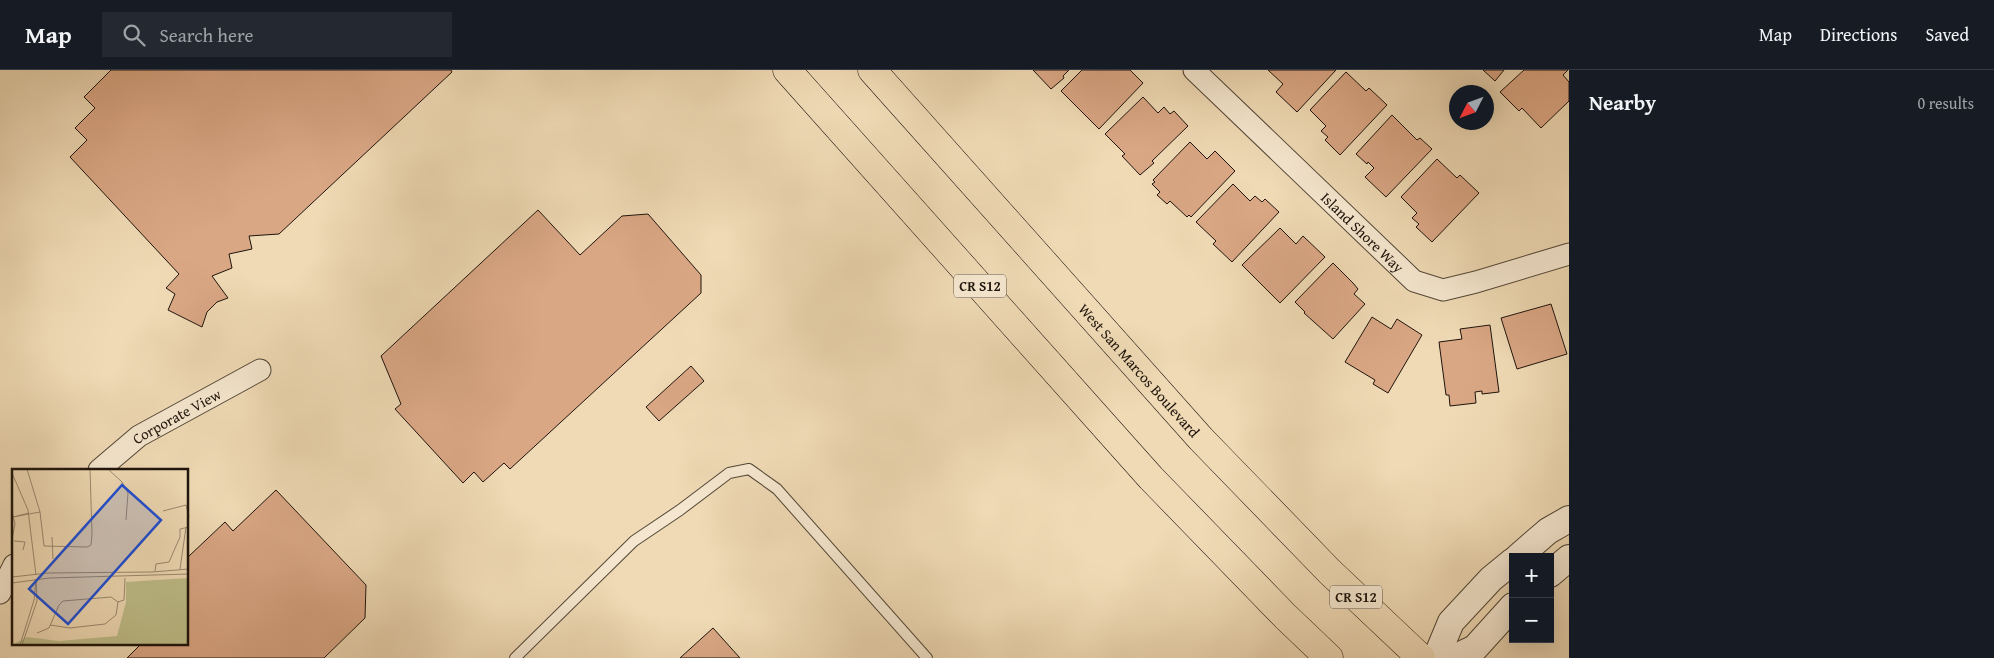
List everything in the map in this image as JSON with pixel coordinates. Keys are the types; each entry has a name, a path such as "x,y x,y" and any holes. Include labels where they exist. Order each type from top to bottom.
{"main road":[{"name":"CR S12","path":"787,70 1151,478 1286,618 1329,658"},
{"name":"West San Marcos Boulevard","path":"872,70 1201,439 1330,572 1421,658"}],"street":[{"name":"Island Shore Way","path":"1194,70 1414,280 1443,290 1569,254"},
{"name":"Corporate View","path":"100,469 139,436 260,370"},
{"path":"1523,553 1548,531 1569,519"},
{"path":"1554,571 1569,558"},
{"path":"1436,658 1451,622 1491,579 1509,564"},
{"path":"0,593 12,569"},
{"path":"1454,658 1475,648 1509,610"}],"lane":[{"path":"515,658 634,540 680,510 729,472 750,469 777,489 923,657"}],"building":[{"path":"111,70 451,70 452,72 279,234 249,236 252,249 229,254 232,268 212,276 228,298 217,302 207,312 202,327 168,310 175,294 166,288 179,274 70,157 87,140 75,128 95,108 84,97"},
{"path":"1033,70 1069,70 1063,76 1064,78 1051,89"},
{"path":"1082,70 1130,70 1143,83 1099,129 1061,91"},
{"path":"1268,70 1336,70 1297,112 1276,92 1283,84"},
{"path":"1483,70 1504,70 1495,81"},
{"path":"1524,70 1568,70 1563,75 1569,82 1569,101 1541,128 1522,108 1519,111 1500,92"},
{"path":"1346,72 1366,91 1369,88 1387,105 1340,155 1325,140 1328,137 1321,131 1326,126 1310,110"},
{"path":"1143,97 1158,113 1164,107 1170,114 1174,111 1188,126 1152,161 1154,163 1140,175 1122,156 1125,154 1105,134"},
{"path":"1392,115 1417,140 1420,138 1432,149 1386,197 1365,177 1374,168 1356,154"},
{"path":"1190,142 1207,159 1215,151 1235,171 1191,217 1189,215 1187,217 1170,201 1167,204 1157,195 1160,192 1152,184 1155,182 1153,180"},
{"path":"1437,159 1457,178 1460,175 1479,193 1432,242 1416,227 1419,224 1412,218 1417,213 1401,197"},
{"path":"1233,184 1250,201 1255,196 1262,202 1265,199 1279,212 1232,262 1213,244 1216,241 1196,222"},
{"path":"538,210 580,255 622,216 648,214 701,275 701,293 510,469 504,463 483,482 474,472 463,483 395,409 401,404 381,356"},
{"path":"1280,228 1296,244 1303,236 1325,257 1280,303 1242,265"},
{"path":"1333,263 1358,289 1354,294 1365,304 1333,339 1304,313 1295,302"},
{"path":"1551,304 1567,354 1517,369 1501,318"},
{"path":"1372,317 1391,329 1397,319 1422,335 1388,393 1373,384 1375,380 1345,362"},
{"path":"1490,325 1499,392 1482,394 1482,391 1475,392 1476,403 1450,406 1449,395 1446,395 1439,342 1462,339 1460,329"},
{"path":"691,366 704,381 659,421 646,407"},
{"path":"276,490 366,585 365,618 324,658 127,658 139,646 189,646 189,556 225,522 233,531"},
{"path":"713,628 740,658 680,658"}]}
